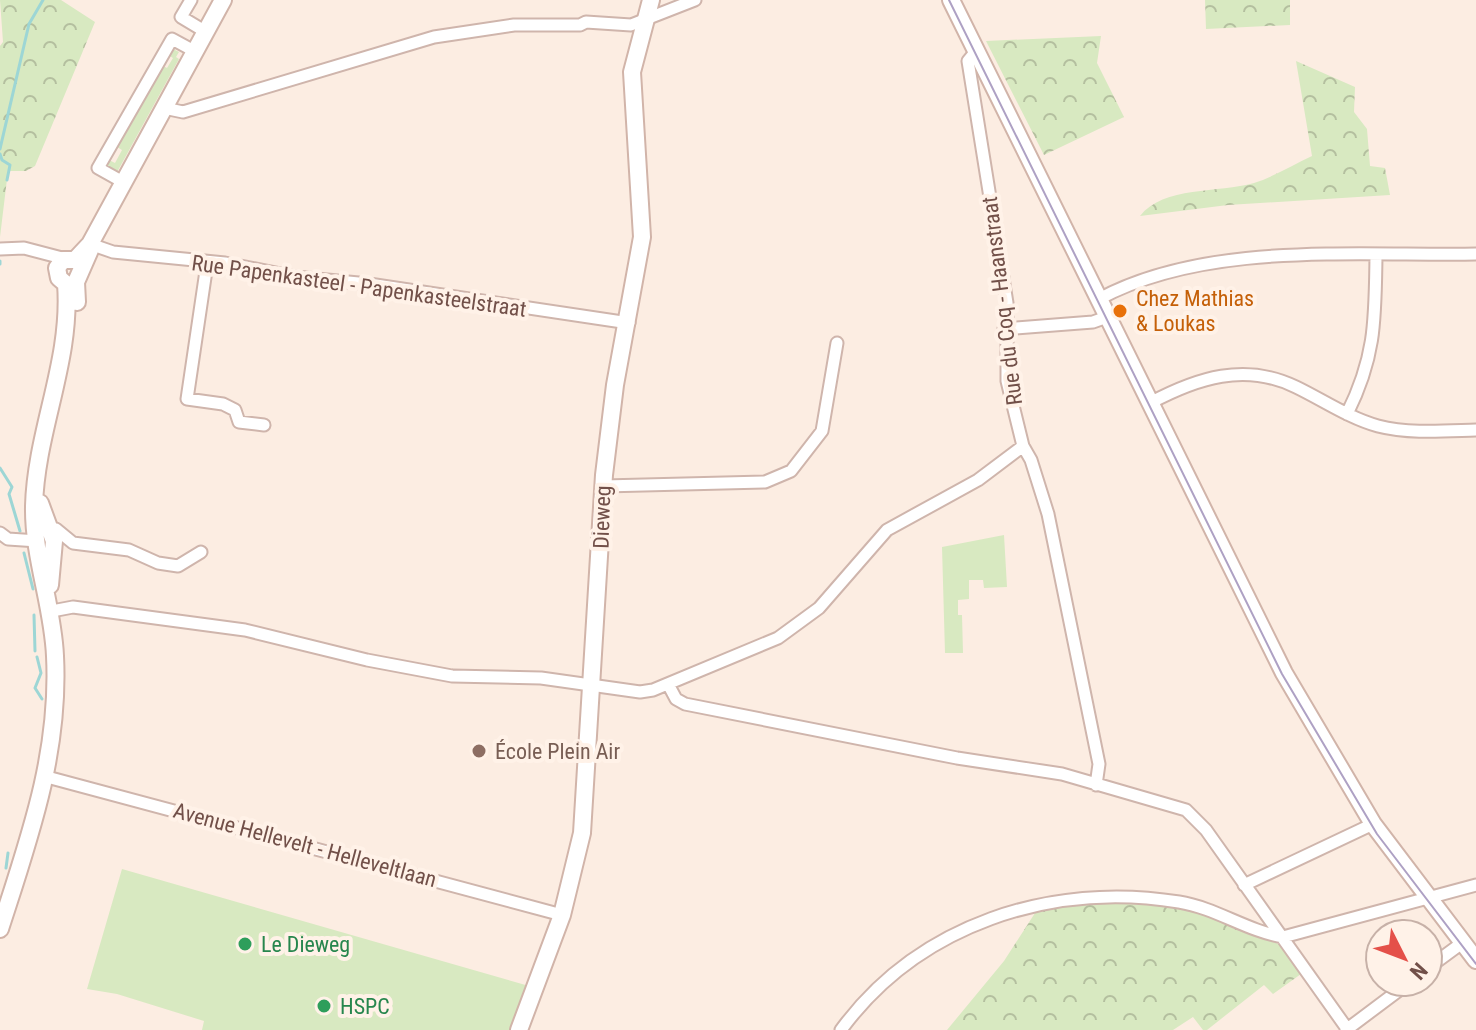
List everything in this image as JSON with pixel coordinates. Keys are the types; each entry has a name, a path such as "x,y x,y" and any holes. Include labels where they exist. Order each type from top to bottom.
{"main road":[{"path":"0,929 47,777 56,695 50,603 37,493 40,458 62,366 69,313 70,270 90,244 223,0"},
{"name":"Dieweg","path":"519,1030 562,915 582,833 594,683 604,486 615,385 629,323 642,217 631,101 632,72 651,0"},
{"path":"951,0 1284,673 1373,824 1426,898 1476,960"}],"street":[{"path":"191,0 181,17 206,32"},
{"path":"164,108 183,112 434,37 514,25 631,25 695,0"},
{"path":"123,182 98,168 126,116 172,39 196,52"},
{"name":"Rue du Coq - Haanstraat","path":"977,50 968,61 1007,303 1004,329 1007,381 1023,446 1031,460 1048,514 1099,764 1096,785"},
{"name":"Rue Papenkasteel - Papenkasteelstraat","path":"90,244 113,252 369,284 629,323"},
{"path":"0,249 20,251 24,248 70,270"},
{"path":"1099,299 1149,278 1220,260 1476,254"},
{"path":"1347,414 1368,368 1372,346 1376,256"},
{"path":"207,264 187,399 223,404 235,410 239,422 264,425"},
{"path":"1004,329 1093,322 1107,317"},
{"path":"604,486 765,482 791,471 822,431 837,343"},
{"path":"1150,403 1211,377 1250,374 1293,385 1347,414 1380,427 1476,430"},
{"path":"50,603 245,630 367,660 452,676 594,683 640,692 754,650 800,623 819,608 887,530 978,480 1023,446"},
{"path":"0,533 8,539 44,541 65,534 73,543 129,550 158,563 178,566 201,552"},
{"path":"44,541 63,552 73,543"},
{"path":"668,684 676,699 685,704 957,758 1062,774 1186,810 1197,818 1347,1030 1389,998"},
{"name":"Avenue Hellevelt - Helleveltlaan","path":"47,777 562,915"},
{"path":"1244,885 1373,824"},
{"path":"841,1030 889,977 927,947 969,926 1027,907 1088,899 1149,898 1183,902 1262,933 1283,937 1476,885"},
{"path":"1444,956 1462,943"}],"green space":[{"path":"0,0 61,0 95,22 35,166 26,171 8,171 0,237 0,46 3,42"},
{"path":"1205,0 1290,0 1290,25 1206,29"},
{"path":"1101,36 1097,63 1124,117 1044,155 986,41"},
{"path":"169,47 179,52 176,57 179,59 116,174 103,167 107,159 115,163 122,150 114,145 159,64 167,68 173,58 165,53"},
{"path":"1296,61 1355,87 1354,112 1367,129 1370,166 1385,168 1390,195 1228,205 1140,216 1150,206 1177,195 1254,183 1312,156"},
{"path":"1004,535 1007,587 984,588 983,580 969,580 969,599 958,600 958,615 962,615 963,653 945,653 942,547"},
{"name":"Le Dieweg","path":"122,869 529,986 509,1030 202,1030 204,1021 117,994 87,989"},
{"path":"1107,902 1185,908 1220,920 1281,945 1301,974 1273,994 1264,985 1207,1030 1203,1030 1193,1017 1173,1030 947,1030 1004,961 1035,913 1051,907"}],"waterway":[{"path":"0,149 29,24 43,0"},
{"path":"0,154 2,160 10,165 7,180"},
{"path":"0,468 12,487 9,494 20,531"},
{"path":"24,553 33,589"},
{"path":"34,615 35,651"},
{"path":"37,657 41,673 35,688 42,699"},
{"path":"6,868 8,853"}],"tram line":[{"path":"949,0 1282,674 1377,834 1476,964"}],"place":[{"name":"Chez Mathias & Loukas","path":"1120,311"},
{"name":"École Plein Air","path":"479,751"},
{"name":"Le Dieweg","path":"245,944"},
{"name":"HSPC","path":"324,1006"}]}
